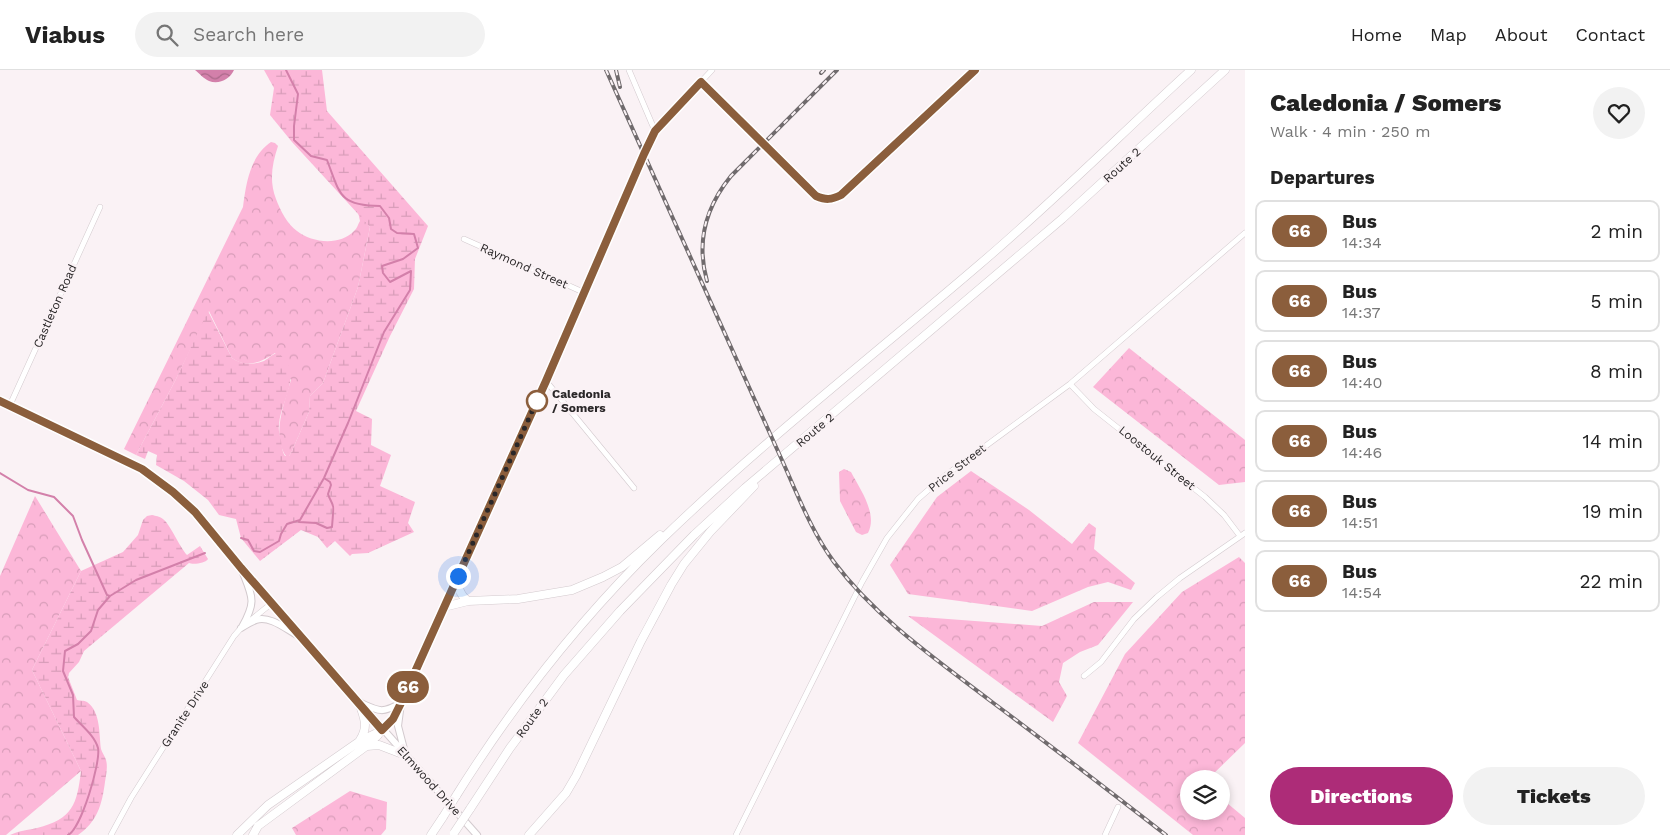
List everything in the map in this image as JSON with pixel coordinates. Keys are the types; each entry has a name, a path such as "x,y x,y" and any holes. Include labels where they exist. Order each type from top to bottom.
{"highway":[{"name":"Route 2","path":"431,835 496,735 551,662 626,576 744,463 1006,242 1191,70"},
{"name":"Route 2","path":"454,834 534,714 587,648 620,611 694,535 745,488 1069,212 1225,70"},
{"path":"530,835 566,793 576,776 653,617 684,564 732,507 770,467"},
{"path":"444,606 468,601 527,598 558,593 586,584 622,566 674,523 694,510"},
{"path":"458,576 458,589 468,601"},
{"path":"253,835 258,826 362,744 366,725 359,702"},
{"path":"237,835 268,805 382,730"},
{"path":"362,744 379,745 405,755"}],"main road":[{"name":"Elmwood Drive","path":"0,401 142,469 173,492 195,512 241,568 382,730 477,835"},
{"path":"241,568 252,594 248,615 241,628"},
{"path":"241,628 256,620 266,620 303,639"},
{"path":"359,702 383,711 401,703"},
{"path":"401,703 398,726 405,755"}],"street":[{"path":"629,70 655,131"},
{"path":"382,730 393,719 401,703 546,381 583,292 655,131 712,70"},
{"path":"701,82 816,196 832,199 841,195 975,70"},
{"name":"Castleton Road","path":"10,405 100,207"},
{"name":"Price Street","path":"736,835 862,582 887,538 918,499 942,478 1070,384 1245,233"},
{"name":"Raymond Street","path":"464,239 583,292"},
{"path":"546,381 634,488"},
{"name":"Loostouk Street","path":"1070,384 1094,408 1205,497 1242,534"},
{"path":"1084,676 1101,662 1134,619 1157,597 1180,578 1242,534"},
{"name":"Granite Drive","path":"111,835 131,798 241,628 272,604"},
{"path":"1105,835 1118,807"}],"green space":[{"path":"264,70 322,70 327,111 428,226 415,259 414,289 356,411 372,419 371,445 391,455 380,486 415,502 408,523 414,532 368,553 352,554 350,556 335,541 327,548 318,537 301,530 260,561 241,538 236,519 219,515 208,500 184,481 156,465 157,455 148,451 145,459 136,455 175,381 208,311 232,358 248,364 264,361 278,353 286,361 290,369 289,388 280,416 279,429 283,452 285,456 289,456 309,412 310,396 323,383 358,287 370,227 292,142 270,115 274,88"},
{"path":"271,142 278,146 272,172 274,192 287,221 294,228 310,238 334,241 348,236 356,229 360,221 358,212 370,227 358,287 323,383 310,396 309,412 291,453 289,456 286,456 282,448 279,428 291,380 275,353 265,359 248,364 232,358 209,311 136,455 124,449 243,207 250,171 258,155"},
{"path":"1129,348 1245,440 1245,482 1219,485 1093,387"},
{"path":"844,469 851,472 867,502 871,526 868,533 862,535 856,532 840,501 839,472"},
{"path":"971,471 1029,510 1072,544 1089,523 1096,528 1094,549 1135,583 1131,590 1108,582 1088,587 1032,611 908,594 890,565 937,497"},
{"path":"35,496 81,571 32,670 81,771 6,835 0,835 0,576"},
{"path":"147,516 160,517 166,522 187,555 200,546 208,559 205,562 189,563 84,651 79,662 69,673 68,677 77,700 87,702 95,712 101,749 107,763 104,790 94,819 78,835 10,835 49,824 66,815 71,809 78,793 81,771 32,670 81,571 123,552 138,535 143,520"},
{"path":"1239,557 1245,563 1245,743 1217,770 1180,770 1180,820 1230,820 1230,806 1245,818 1245,835 1193,835 1078,743 1125,654 1182,592"},
{"path":"1094,602 1133,602 1098,645 1080,652 1063,663 1059,682 1067,696 1053,722 908,616 1042,626"},
{"path":"350,791 387,802 386,829 381,835 296,835 292,828"}],"water":[{"path":"195,70 234,70 227,78 220,82 213,82 207,80"}],"waterway":[{"path":"241,538 248,540 254,551 260,552 279,541 287,524 300,520 324,478 384,332 410,290 411,271 390,282 383,273 382,266 403,259 418,248 414,234 397,233 391,229 389,218 380,206 356,204 343,196 335,182 327,160 311,156 294,140 298,94 286,70"},
{"path":"0,473 28,490 54,497 73,516 107,595 110,596"},
{"path":"299,522 316,523 327,528 332,527 333,507 328,494 331,485 324,478"},
{"path":"68,835 79,821 84,809 96,767 98,748 91,735 74,717 73,695 63,671 65,651 78,644 91,631 98,610 110,596 136,580 205,553"}],"railway":[{"path":"606,70 805,512 818,538 834,562 869,602 908,637 1166,835"},
{"path":"616,70 620,87"},
{"path":"821,73 824,70"},
{"path":"707,281 702,253 705,226 709,213 722,188 731,176 837,70"}],"bus line":[{"name":"66","path":"0,401 142,469 173,492 195,512 241,568 382,730 393,719 401,703 546,381 583,292 655,131 701,82 816,196 832,199 841,195 975,70"}],"place":[{"name":"Caledonia / Somers","path":"537,401"}],"route":[{"path":"458,576 539,396 537,401"}]}
